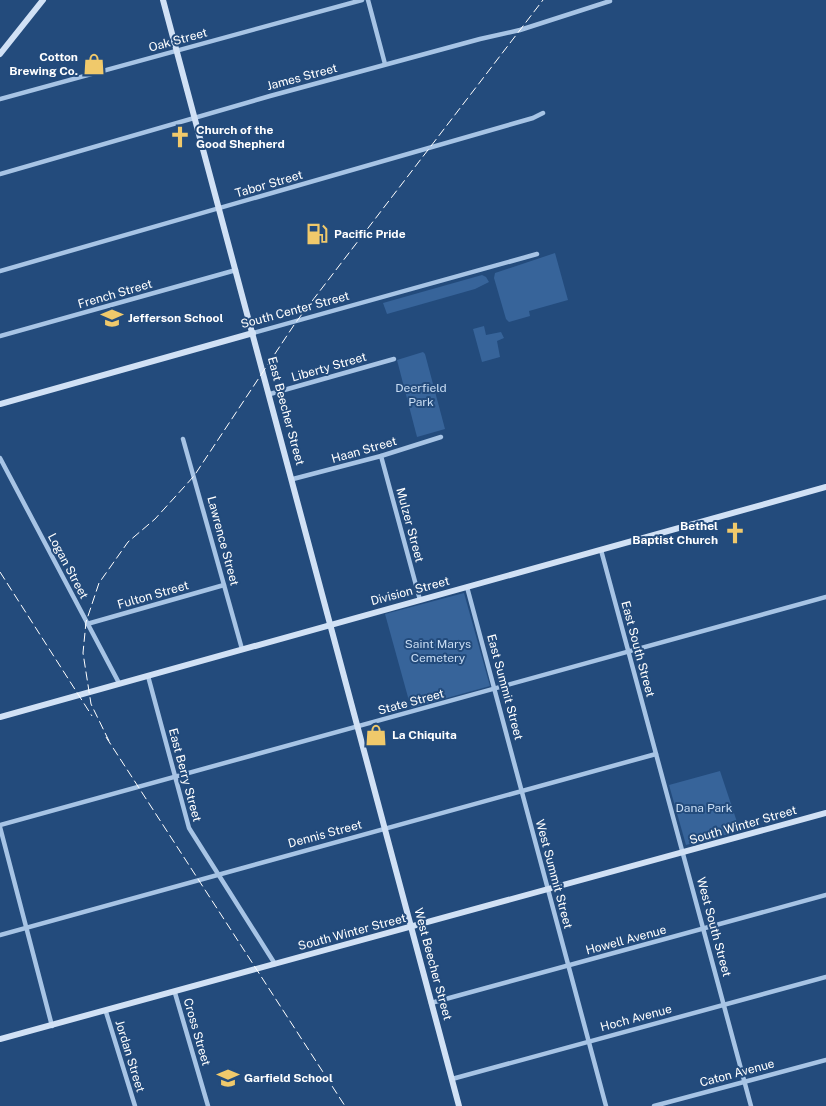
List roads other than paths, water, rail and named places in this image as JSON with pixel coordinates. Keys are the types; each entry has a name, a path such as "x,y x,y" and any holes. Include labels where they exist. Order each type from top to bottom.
{"street":[{"path":"0,54 43,0"},
{"name":"East Beecher Street","path":"163,0 385,828"},
{"name":"Oak Street","path":"0,100 362,0"},
{"path":"368,0 385,64"},
{"name":"James Street","path":"0,174 385,64 520,30 610,1"},
{"name":"Tabor Street","path":"0,271 533,118 543,112"},
{"name":"South Center Street","path":"0,404 537,254"},
{"name":"French Street","path":"0,336 236,270"},
{"name":"Liberty Street","path":"270,394 394,360"},
{"name":"Haan Street","path":"293,480 381,456 441,436"},
{"name":"Lawrence Street","path":"184,438 242,649"},
{"name":"Mulzer Street","path":"381,456 420,600"},
{"name":"Logan Street","path":"0,458 119,683"},
{"name":"Division Street","path":"0,717 826,487"},
{"name":"East South Street","path":"601,550 656,754"},
{"name":"Fulton Street","path":"87,624 224,584"},
{"name":"East Summit Street","path":"467,587 522,791"},
{"name":"State Street","path":"0,826 826,597"},
{"name":"East Berry Street","path":"148,676 189,828 275,964"},
{"name":"Dennis Street","path":"0,935 656,754"},
{"name":"West South Street","path":"656,754 751,1106"},
{"name":"West Summit Street","path":"522,791 606,1106"},
{"name":"South Winter Street","path":"0,1039 106,1012 826,813"},
{"path":"0,826 52,1026"},
{"name":"West Beecher Street","path":"385,828 459,1106"},
{"name":"Howell Avenue","path":"431,1003 826,895"},
{"name":"Hoch Avenue","path":"452,1079 826,978"},
{"name":"Cross Street","path":"175,992 208,1106"},
{"name":"Jordan Street","path":"106,1012 135,1106"},
{"name":"Caton Avenue","path":"654,1106 826,1060"}],"railway":[{"path":"109,741 91,704 83,653 86,622 99,583 128,542 155,519 194,476 296,322 543,0"},
{"path":"0,572 92,716"},
{"path":"106,737 345,1106"}],"place":[{"name":"Cotton Brewing Co.","path":"94,64"},
{"name":"Church of the Good Shepherd","path":"180,137"},
{"name":"Pacific Pride","path":"317,234"},
{"name":"Jefferson School","path":"112,318"},
{"name":"Bethel Baptist Church","path":"735,533"},
{"name":"La Chiquita","path":"376,735"},
{"name":"Garfield School","path":"228,1078"}],"park label":[{"name":"Deerfield Park","path":"421,395"},
{"name":"Saint Marys Cemetery","path":"438,651"},
{"name":"Dana Park","path":"704,808"}]}
